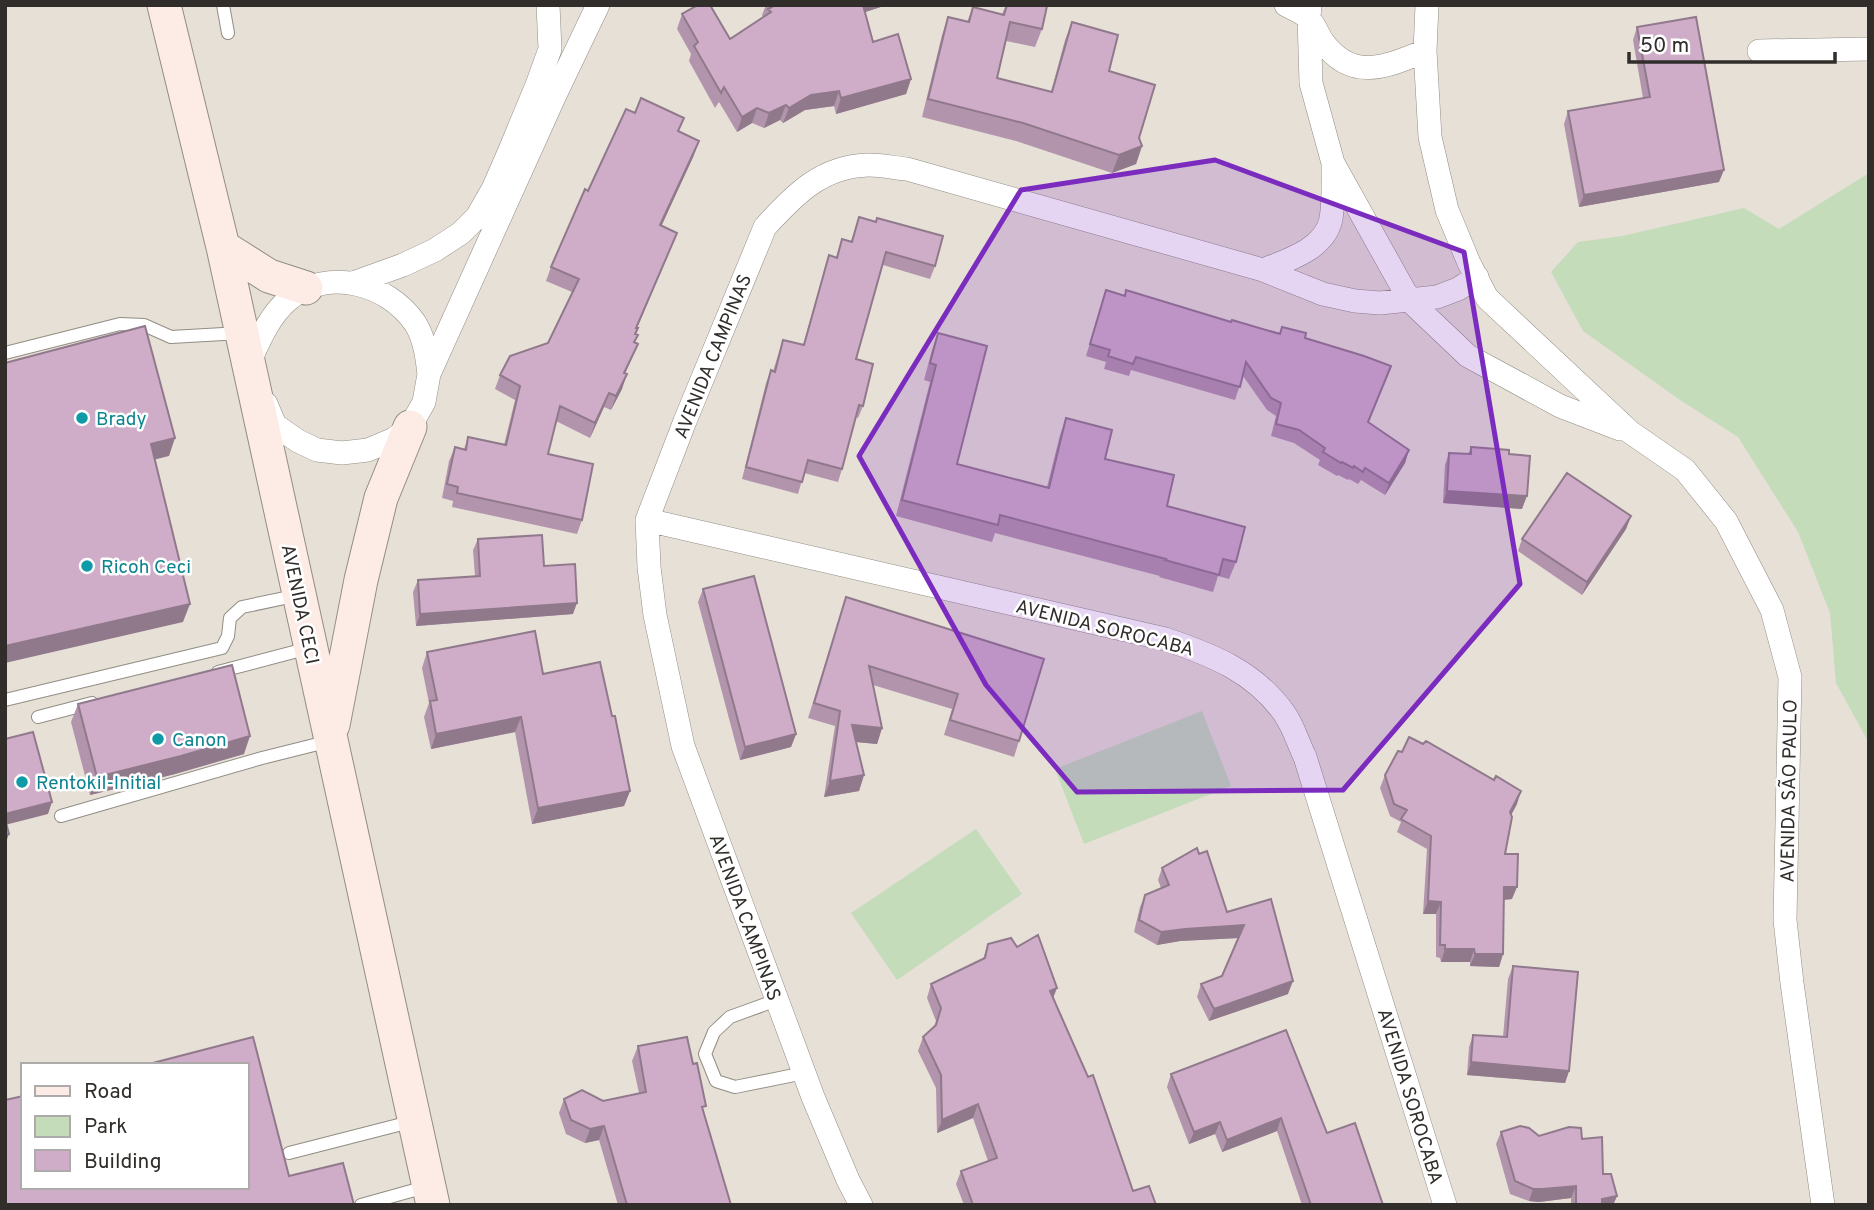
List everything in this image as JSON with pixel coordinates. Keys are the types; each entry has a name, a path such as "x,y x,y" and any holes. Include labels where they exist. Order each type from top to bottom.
{"main road":[{"name":"AVENIDA CECI","path":"164,5 223,247 431,1195"},
{"path":"223,247 270,276 306,288"},
{"path":"331,739 361,580 381,498 410,427"}],"street":[{"path":"353,283 435,250 461,233 477,217 493,189 546,61 550,48 548,5"},
{"path":"429,374 426,349 416,325 400,305 378,290 353,283 329,282 306,288 289,299 276,312 265,330 245,348 275,425 317,450 342,453 369,450 394,439 410,427 424,402 429,374 598,5"},
{"path":"1286,5 1309,11 1322,42 1347,64 1361,69 1383,65 1425,51"},
{"name":"AVENIDA SÃO PAULO","path":"1427,5 1425,51 1430,137 1447,210 1469,264 1487,298 1630,432 1685,470 1726,521 1772,610 1790,677 1785,920 1823,1205"},
{"name":"AVENIDA SÃO PAULO","path":"1309,11 1311,83 1333,163 1410,301 1468,356 1560,406 1630,432"},
{"path":"1759,51 1869,49"},
{"path":"1263,270 1295,257 1318,242 1331,222 1333,163"},
{"name":"AVENIDA CAMPINAS","path":"861,1205 804,1073 683,746 655,615 649,567 647,520 765,227 807,185 837,170 869,165 907,169 1263,270 1323,294 1355,301 1380,303 1437,297 1458,289 1477,277"},
{"name":"AVENIDA SOROCABA","path":"647,520 1165,639 1210,654 1253,679 1284,713 1305,757 1445,1205"}],"lane":[{"path":"222,5 228,33"},
{"path":"5,353 120,324 144,325 172,337 245,348"},
{"path":"5,700 222,648 228,636 230,618 242,607 299,594"},
{"path":"212,673 311,648"},
{"path":"38,717 105,700"},
{"path":"61,816 331,739"},
{"path":"777,1000 730,1017 714,1032 705,1054 716,1081 735,1087 804,1073"},
{"path":"289,1153 415,1121"},
{"path":"361,1205 431,1195"}],"highlighted area":[{"path":"1215,160 1464,252 1520,584 1343,790 1077,792 986,685 859,456 1021,190"}],"green space":[{"path":"1869,173 1869,743 1836,683 1830,613 1798,532 1738,437 1680,400 1583,331 1551,272 1578,242 1622,236 1744,208 1779,229"},
{"path":"1202,711 1231,786 1084,844 1055,769"},
{"path":"976,829 1022,894 897,980 851,913"}],"building":[{"path":"698,5 710,5 730,39 771,12 768,9 771,5 863,5 873,42 898,34 911,79 841,98 839,91 811,95 789,108 786,105 769,113 757,108 742,117 724,87 721,93 694,46 698,42 682,14"},
{"path":"1007,5 1047,6 1042,29 1010,22 997,78 1052,92 1072,22 1118,35 1109,71 1155,85 1139,138 1142,146 1119,155 1023,123 928,99 948,17 969,22 973,7 1004,15"},
{"path":"1696,17 1724,170 1584,195 1568,111 1650,97 1637,27"},
{"path":"641,98 684,118 678,131 699,141 660,225 677,233 636,328 635,334 638,335 634,342 638,344 616,396 609,393 595,423 560,406 548,454 593,464 582,520 457,493 458,487 447,484 455,447 466,450 468,437 506,445 520,386 500,375 510,356 548,343 579,279 551,267 585,189 588,191 626,109 635,113"},
{"path":"859,217 876,222 877,218 943,236 935,266 886,252 856,359 873,364 863,406 859,405 842,469 808,460 802,482 746,467 771,370 775,372 783,340 804,345 829,255 837,258 842,239 852,242"},
{"path":"1106,290 1125,296 1126,290 1280,334 1282,327 1306,333 1305,338 1391,366 1368,422 1409,450 1389,483 1365,468 1363,472 1354,466 1353,468 1341,463 1323,452 1325,448 1299,430 1276,424 1281,403 1271,398 1246,362 1240,387 1136,357 1133,364 1108,356 1110,350 1090,344"},
{"path":"145,326 175,438 151,444 190,604 5,646 5,363"},
{"path":"938,333 987,346 957,464 1049,488 1066,418 1112,430 1105,459 1174,475 1167,506 1245,527 1236,562 1223,559 1219,575 1000,515 998,525 902,500 936,365 930,363"},
{"path":"1471,447 1509,450 1509,454 1530,456 1527,496 1447,491 1449,453 1471,454"},
{"path":"1567,473 1631,516 1587,582 1522,539"},
{"path":"542,535 544,566 575,564 577,603 420,614 418,580 480,576 478,539"},
{"path":"754,576 796,734 745,747 703,589"},
{"path":"846,597 1044,659 1019,741 950,720 958,694 869,666 882,728 852,725 864,775 830,781 840,711 814,703"},
{"path":"535,631 543,674 600,662 612,716 615,716 630,791 538,808 521,717 436,734 430,701 437,700 427,652"},
{"name":"Canon","path":"232,665 250,736 97,777 78,704"},
{"name":"Rentokil-Initial","path":"33,732 52,802 5,814 5,739"},
{"path":"1409,737 1423,744 1426,741 1494,780 1496,776 1521,791 1510,812 1512,817 1505,854 1518,854 1517,887 1504,887 1503,954 1475,954 1474,949 1445,949 1445,945 1440,945 1441,902 1428,901 1431,836 1401,819 1407,810 1394,804 1385,775"},
{"path":"5,819 9,834 5,835"},
{"path":"1197,848 1199,854 1207,851 1227,912 1271,899 1293,981 1214,1009 1201,984 1222,976 1244,925 1161,932 1139,920 1145,895 1169,885 1162,868"},
{"path":"1038,935 1057,988 1050,991 1088,1077 1093,1075 1133,1191 1149,1186 1156,1205 973,1205 961,1171 997,1158 978,1104 942,1120 941,1075 923,1037 936,1025 941,1008 931,984 985,958 988,944 1011,938 1017,947"},
{"path":"1513,966 1578,972 1569,1071 1471,1062 1473,1035 1507,1037"},
{"path":"1286,1030 1327,1133 1355,1123 1383,1205 1311,1205 1281,1118 1227,1140 1220,1122 1194,1132 1171,1074"},
{"path":"253,1037 289,1176 343,1163 354,1205 5,1205 5,1100 21,1096 21,1189 248,1189 248,1063 153,1063"},
{"path":"687,1037 693,1064 697,1063 706,1106 702,1107 731,1205 627,1205 604,1126 590,1129 571,1120 564,1099 582,1090 603,1101 646,1092 638,1046"},
{"path":"1520,1126 1529,1128 1539,1136 1569,1127 1581,1128 1582,1139 1602,1137 1603,1174 1611,1174 1617,1196 1602,1199 1602,1205 1576,1205 1576,1186 1533,1189 1515,1181 1501,1132"}],"place":[{"name":"Brady","path":"82,418"},
{"name":"Ricoh Ceci","path":"87,566"},
{"name":"Canon","path":"158,739"},
{"name":"Rentokil-Initial","path":"22,782"}]}
